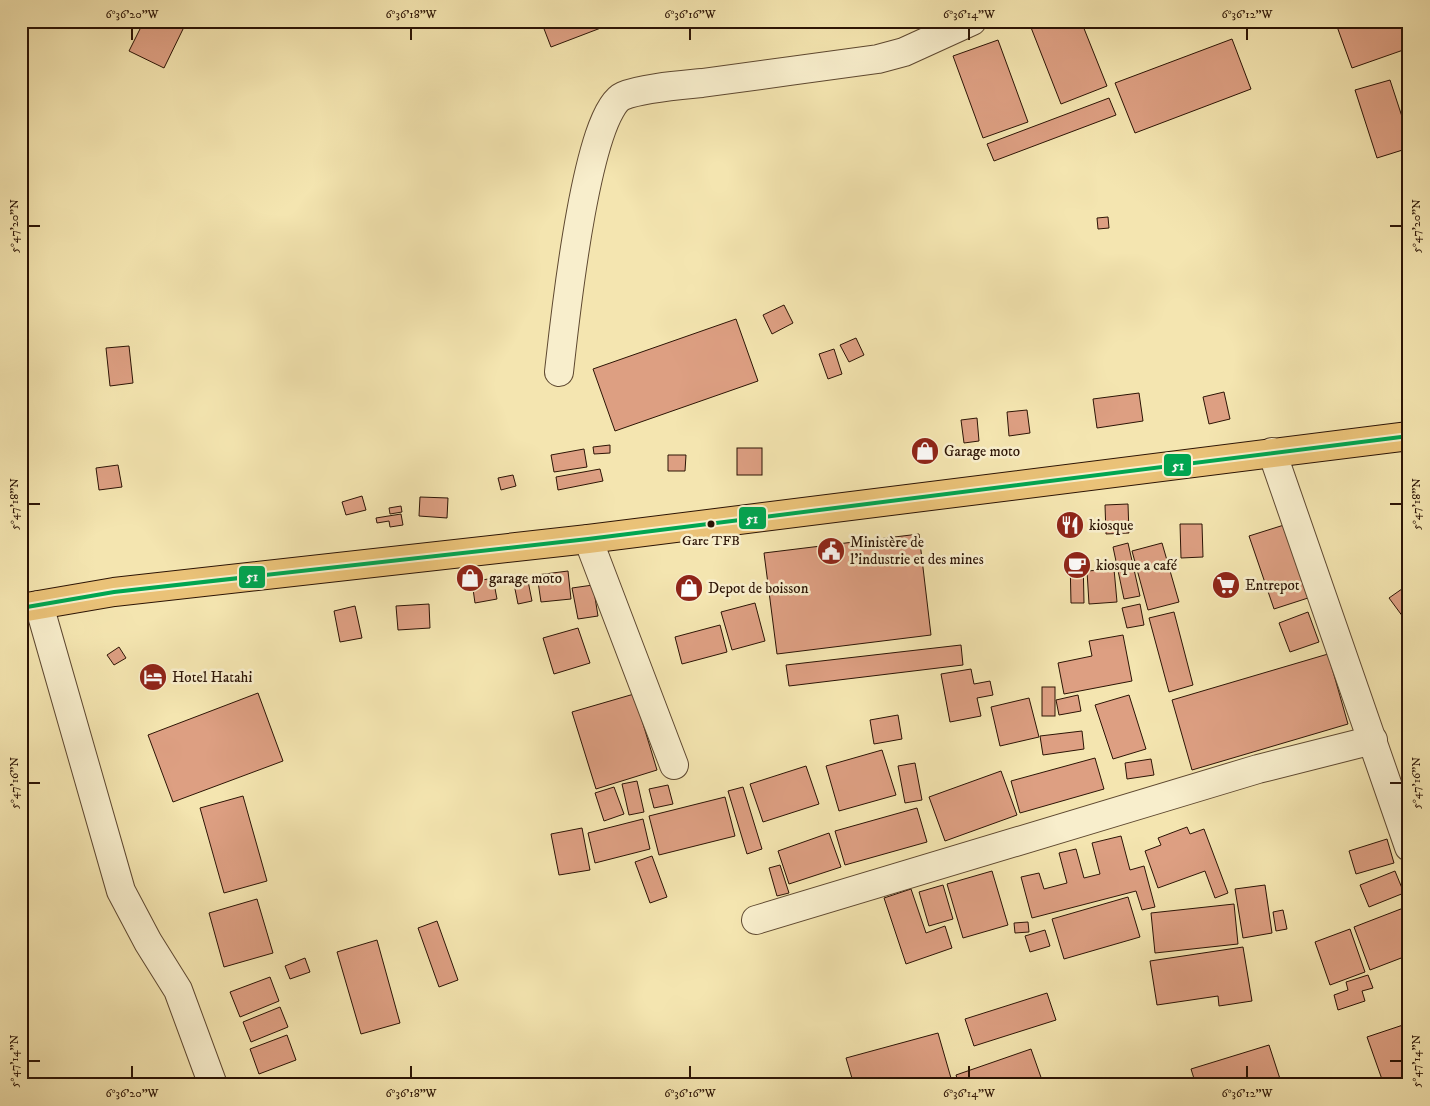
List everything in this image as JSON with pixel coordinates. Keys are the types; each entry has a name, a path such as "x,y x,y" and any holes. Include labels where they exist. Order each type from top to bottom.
{"main road":[{"path":"30,606 114,592 588,539 1409,436"}],"street":[{"path":"559,372 564,318 579,226 597,138 610,111 622,96 665,88 878,60 904,52 972,21"},
{"path":"1272,452 1409,847"},
{"path":"588,539 674,765"},
{"path":"30,606 121,891 148,942 178,990 213,1085"},
{"path":"756,920 1258,769 1373,740"}],"building":[{"path":"144,21 173,21 184,27 164,68 129,51"},
{"path":"541,21 604,21 606,26 551,47"},
{"path":"1039,21 1081,21 1107,86 1061,104 1030,25"},
{"path":"1335,21 1409,21 1409,48 1352,68"},
{"path":"1232,39 1251,89 1135,133 1115,83"},
{"path":"998,40 1028,122 983,138 953,56"},
{"path":"1390,80 1409,138 1409,148 1377,158 1355,90"},
{"path":"1109,98 1116,115 994,161 987,144"},
{"path":"1108,217 1109,228 1098,229 1097,218"},
{"path":"784,305 793,323 772,334 763,315"},
{"path":"736,319 758,381 615,431 593,369"},
{"path":"856,338 864,355 849,362 840,345"},
{"path":"129,346 133,383 110,386 106,348"},
{"path":"834,349 842,374 828,379 819,354"},
{"path":"1409,351 1409,368 1404,368 1402,352"},
{"path":"1224,392 1230,419 1209,424 1203,397"},
{"path":"1139,393 1143,421 1097,428 1093,399"},
{"path":"1027,410 1030,433 1009,436 1007,412"},
{"path":"977,418 979,441 964,443 961,420"},
{"path":"610,445 610,453 594,454 593,447"},
{"path":"737,448 762,448 762,475 737,475"},
{"path":"584,449 587,467 554,472 551,455"},
{"path":"668,455 686,455 685,471 668,471"},
{"path":"118,465 122,487 99,490 96,468"},
{"path":"600,469 603,481 558,490 556,477"},
{"path":"513,475 516,486 501,490 498,478"},
{"path":"362,496 366,510 346,515 342,502"},
{"path":"420,497 448,498 447,518 419,516"},
{"path":"1128,504 1129,533 1106,534 1105,505"},
{"path":"401,506 402,512 390,514 389,508"},
{"path":"401,514 403,525 390,527 389,521 377,523 376,518"},
{"path":"1180,524 1202,524 1203,557 1181,558"},
{"path":"1284,525 1308,598 1274,609 1249,536"},
{"path":"919,534 931,635 777,654 764,553"},
{"path":"1128,543 1140,596 1124,599 1113,547"},
{"path":"1162,543 1179,602 1148,610 1132,551"},
{"path":"1083,557 1084,603 1071,603 1070,558"},
{"path":"1114,569 1117,602 1089,604 1087,571"},
{"path":"568,571 571,599 541,602 537,575"},
{"path":"527,576 532,601 518,604 513,579"},
{"path":"493,578 497,599 475,603 472,582"},
{"path":"1409,584 1409,625 1389,598"},
{"path":"593,585 598,616 578,619 572,588"},
{"path":"755,603 765,641 732,650 721,612"},
{"path":"429,604 430,628 398,630 396,606"},
{"path":"1140,604 1144,625 1127,628 1122,608"},
{"path":"355,606 362,638 340,642 334,611"},
{"path":"1174,612 1193,685 1169,692 1149,618"},
{"path":"1308,612 1319,642 1290,652 1279,623"},
{"path":"720,625 727,652 682,664 675,637"},
{"path":"578,628 590,663 554,674 543,638"},
{"path":"1123,635 1132,681 1064,694 1058,663 1092,656 1089,641"},
{"path":"961,645 963,665 789,686 786,665"},
{"path":"119,647 126,658 114,665 107,655"},
{"path":"1328,654 1348,724 1192,770 1172,700"},
{"path":"971,669 974,684 990,681 993,695 977,698 981,716 950,722 941,674"},
{"path":"1042,687 1055,687 1055,716 1042,716"},
{"path":"258,693 283,761 173,802 148,735"},
{"path":"634,694 657,770 596,789 572,712"},
{"path":"1078,695 1081,711 1059,715 1056,700"},
{"path":"1129,695 1146,749 1113,759 1095,705"},
{"path":"1029,698 1039,737 1000,746 991,707"},
{"path":"898,715 902,739 874,744 870,720"},
{"path":"1082,731 1084,749 1043,755 1040,736"},
{"path":"882,750 896,795 839,811 826,766"},
{"path":"1095,758 1104,789 1020,813 1011,781"},
{"path":"1151,759 1154,775 1127,779 1125,763"},
{"path":"915,763 922,800 905,803 898,766"},
{"path":"806,766 819,804 763,822 750,784"},
{"path":"1001,771 1017,815 945,841 929,797"},
{"path":"637,781 644,812 629,815 622,784"},
{"path":"668,785 673,804 654,808 649,789"},
{"path":"614,787 624,814 604,821 595,793"},
{"path":"743,787 762,849 747,854 728,791"},
{"path":"243,796 267,881 224,893 200,808"},
{"path":"725,797 735,836 659,855 649,816"},
{"path":"917,808 927,842 845,865 835,831"},
{"path":"643,819 650,849 595,863 588,833"},
{"path":"1187,827 1190,834 1204,829 1228,893 1215,898 1205,871 1158,888 1145,851 1161,845 1158,838"},
{"path":"582,828 590,870 559,875 551,834"},
{"path":"829,833 841,867 789,884 778,851"},
{"path":"1121,836 1130,870 1144,866 1155,907 1142,910 1136,891 1032,918 1021,877 1039,873 1044,889 1067,883 1059,853 1076,849 1084,878 1100,874 1092,843"},
{"path":"1387,839 1394,863 1356,874 1349,851"},
{"path":"652,856 667,897 650,903 635,862"},
{"path":"780,865 789,893 777,896 769,868"},
{"path":"992,871 1008,925 963,938 947,884"},
{"path":"1395,871 1404,893 1369,907 1360,885"},
{"path":"943,885 953,919 929,926 919,892"},
{"path":"1265,885 1272,933 1243,938 1235,889"},
{"path":"911,889 926,933 945,926 952,948 906,964 884,898"},
{"path":"1128,897 1140,937 1064,959 1052,919"},
{"path":"257,899 273,953 224,967 209,913"},
{"path":"1234,904 1238,944 1155,953 1151,913"},
{"path":"1406,907 1409,915 1409,955 1370,970 1354,927"},
{"path":"1283,910 1287,929 1276,931 1273,912"},
{"path":"437,921 458,980 439,987 418,928"},
{"path":"1028,922 1029,932 1015,933 1014,923"},
{"path":"1350,929 1365,972 1330,985 1315,942"},
{"path":"1045,930 1050,946 1030,952 1025,936"},
{"path":"377,940 400,1023 361,1034 337,952"},
{"path":"1243,947 1252,1001 1219,1006 1218,996 1157,1005 1150,961"},
{"path":"305,958 310,972 290,979 285,966"},
{"path":"1368,975 1373,988 1362,991 1365,1001 1338,1010 1334,995 1348,990 1346,982"},
{"path":"270,977 279,1001 240,1017 230,992"},
{"path":"1047,993 1056,1020 974,1046 965,1019"},
{"path":"280,1007 288,1027 251,1042 243,1022"},
{"path":"1409,1023 1409,1085 1384,1085 1367,1037"},
{"path":"938,1033 953,1085 854,1085 846,1058"},
{"path":"287,1035 296,1060 259,1074 250,1049"},
{"path":"1269,1045 1282,1085 1196,1085 1191,1069"},
{"path":"1031,1049 1043,1083 959,1085 956,1075"}],"transit line":[{"name":"51","path":"21,608 114,592 588,539 1409,436"}],"place":[{"name":"Garage moto","path":"925,451"},
{"name":"Gare TFB","path":"711,524"},
{"name":"kiosque","path":"1070,525"},
{"name":"Ministère de l'industrie et des mines","path":"831,551"},
{"name":"kiosque a café","path":"1077,565"},
{"name":"garage moto","path":"470,578"},
{"name":"Entrepot","path":"1226,585"},
{"name":"Depot de boisson","path":"689,588"},
{"name":"Hotel Hatahi","path":"153,677"}]}
